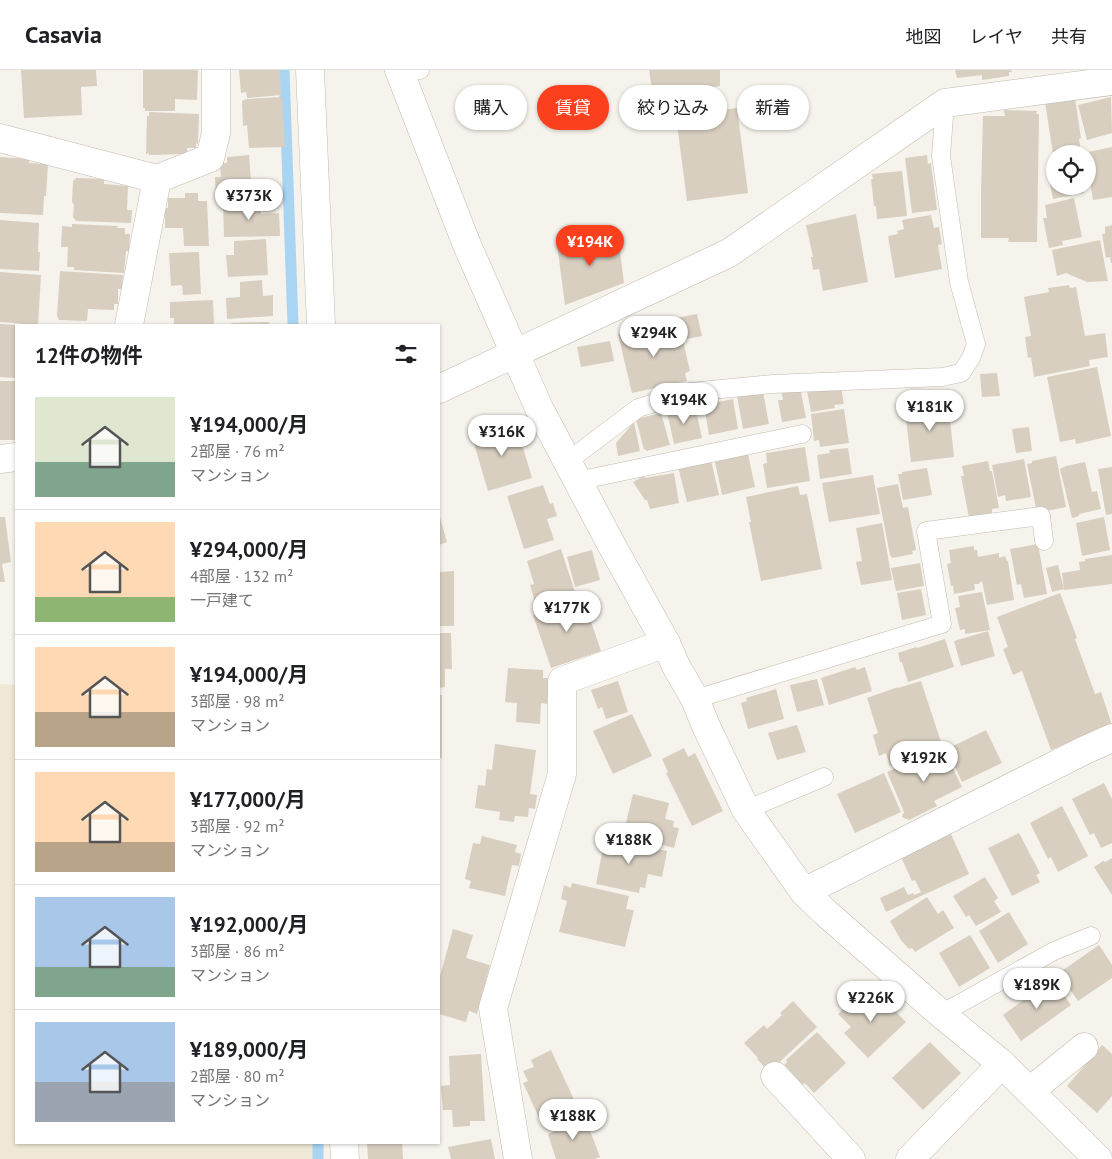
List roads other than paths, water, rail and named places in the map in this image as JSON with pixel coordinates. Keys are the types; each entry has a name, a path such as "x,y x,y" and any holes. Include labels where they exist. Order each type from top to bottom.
{"street":[{"path":"0,138 157,178 210,158 216,133 216,70"},
{"path":"310,70 321,324"},
{"path":"406,71 467,245 539,408 666,643 676,666 695,698 706,726 746,810 804,892 941,1014 1001,1063 1098,1159"},
{"path":"440,389 729,253 945,102 1099,78"},
{"path":"129,324 157,178"},
{"path":"0,459 15,457"},
{"path":"518,1159 493,1008 562,774 562,681 666,643"},
{"path":"804,892 1112,738"},
{"path":"1030,1091 1084,1046"},
{"path":"910,1159 1001,1063"},
{"path":"775,1076 851,1159"},
{"path":"344,1144 345,1159"}],"lane":[{"path":"572,472 638,408 690,392 772,384 942,377 961,373 971,358 976,344 959,282 942,156 945,102"},
{"path":"572,472 802,434"},
{"path":"695,698 942,624 926,530 1041,516 1044,541"},
{"path":"746,810 824,777"},
{"path":"941,1014 1054,951 1091,936"}],"waterway":[{"path":"284,70 293,324"},
{"path":"318,1144 318,1159"}]}
